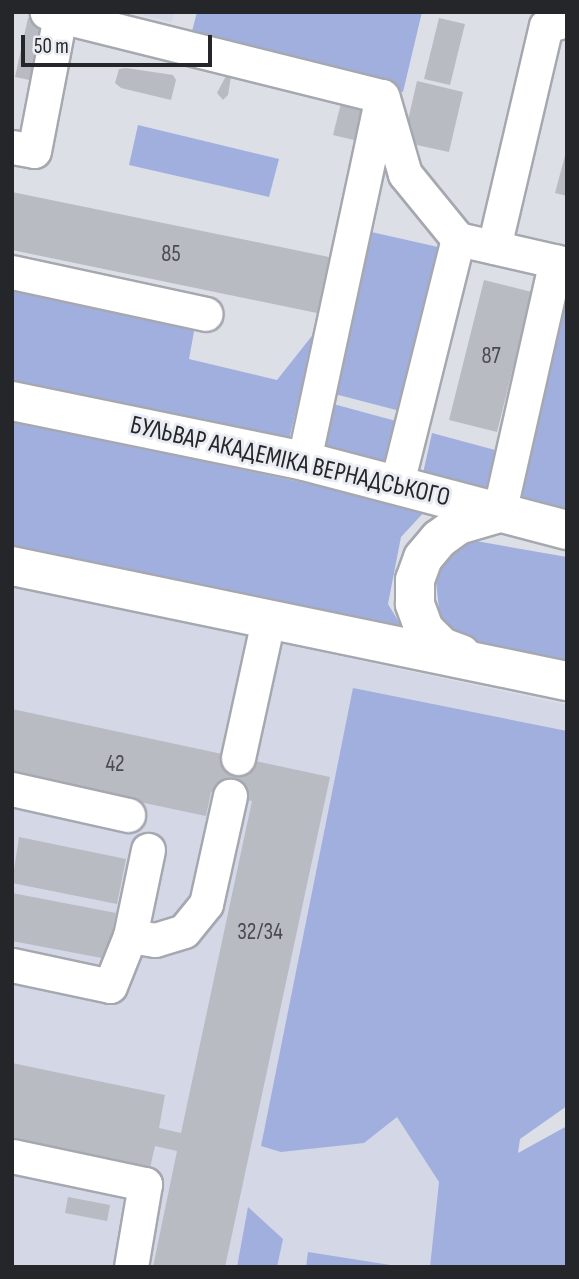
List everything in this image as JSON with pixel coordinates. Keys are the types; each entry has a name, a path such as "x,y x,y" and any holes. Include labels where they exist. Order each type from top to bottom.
{"main road":[{"name":"БУЛЬВАР АКАДЕМІКА ВЕРНАДСЬКОГО","path":"12,401 304,461 397,483 567,530"},
{"path":"488,664 442,647 424,629 415,604 415,580 423,558 439,539 458,525 499,513"},
{"path":"12,566 567,681"}],"lane":[{"path":"12,147 34,152 53,14 382,96"},
{"path":"494,247 546,26 567,20"},
{"path":"382,96 405,174 458,239 561,262 499,513"},
{"path":"304,461 382,96"},
{"path":"397,483 458,239"},
{"path":"12,272 206,314"},
{"path":"238,758 268,620"},
{"path":"12,789 128,815"},
{"path":"130,936 155,940 184,931 206,904 230,796"},
{"path":"12,965 110,986 130,936 148,850"},
{"path":"12,1156 145,1184 131,1267"}],"shaded area":[{"path":"131,12 174,12 172,22"},
{"path":"197,12 422,12 403,92 190,39"},
{"path":"138,125 279,159 269,197 129,165"},
{"path":"367,231 438,247 400,411 327,392"},
{"path":"567,284 567,513 511,500"},
{"path":"12,286 195,326 189,359 277,380 315,332 285,456 12,397"},
{"path":"326,402 396,421 385,476 314,460"},
{"path":"12,421 427,509 401,537 388,604 411,642 12,556"},
{"path":"432,433 495,450 487,496 421,482"},
{"path":"476,541 567,557 567,670 478,650 440,618 436,582 442,563 455,546"},
{"path":"12,586 567,705 567,891 466,1267 12,1267"},
{"path":"353,688 567,731 567,1106 520,1139 518,1153 567,1126 567,1267 430,1267 439,1182 397,1117 364,1143 281,1152 261,1146"},
{"path":"248,1207 283,1239 277,1267 237,1267"},
{"path":"308,1252 403,1267 306,1267"}],"building":[{"path":"28,18 52,23 39,82 15,77"},
{"path":"439,18 465,24 450,85 424,79"},
{"path":"119,69 173,75 176,80 171,100 121,88 115,83"},
{"path":"226,76 231,77 228,95 223,100 217,93"},
{"path":"417,81 463,92 449,152 403,142"},
{"path":"341,103 366,110 358,141 333,135"},
{"path":"567,152 567,196 555,193"},
{"path":"12,192 329,257 317,313 12,250"},
{"path":"484,280 532,292 497,432 449,420"},
{"path":"12,709 330,777 225,1267 153,1267 177,1151 155,1146 150,1168 12,1139 12,1063 165,1095 159,1128 181,1133 252,801 211,792 206,816 12,775"},
{"path":"19,837 126,859 117,904 12,883"},
{"path":"12,893 116,913 107,959 12,941"},
{"path":"68,1197 110,1205 107,1221 65,1213"}]}
